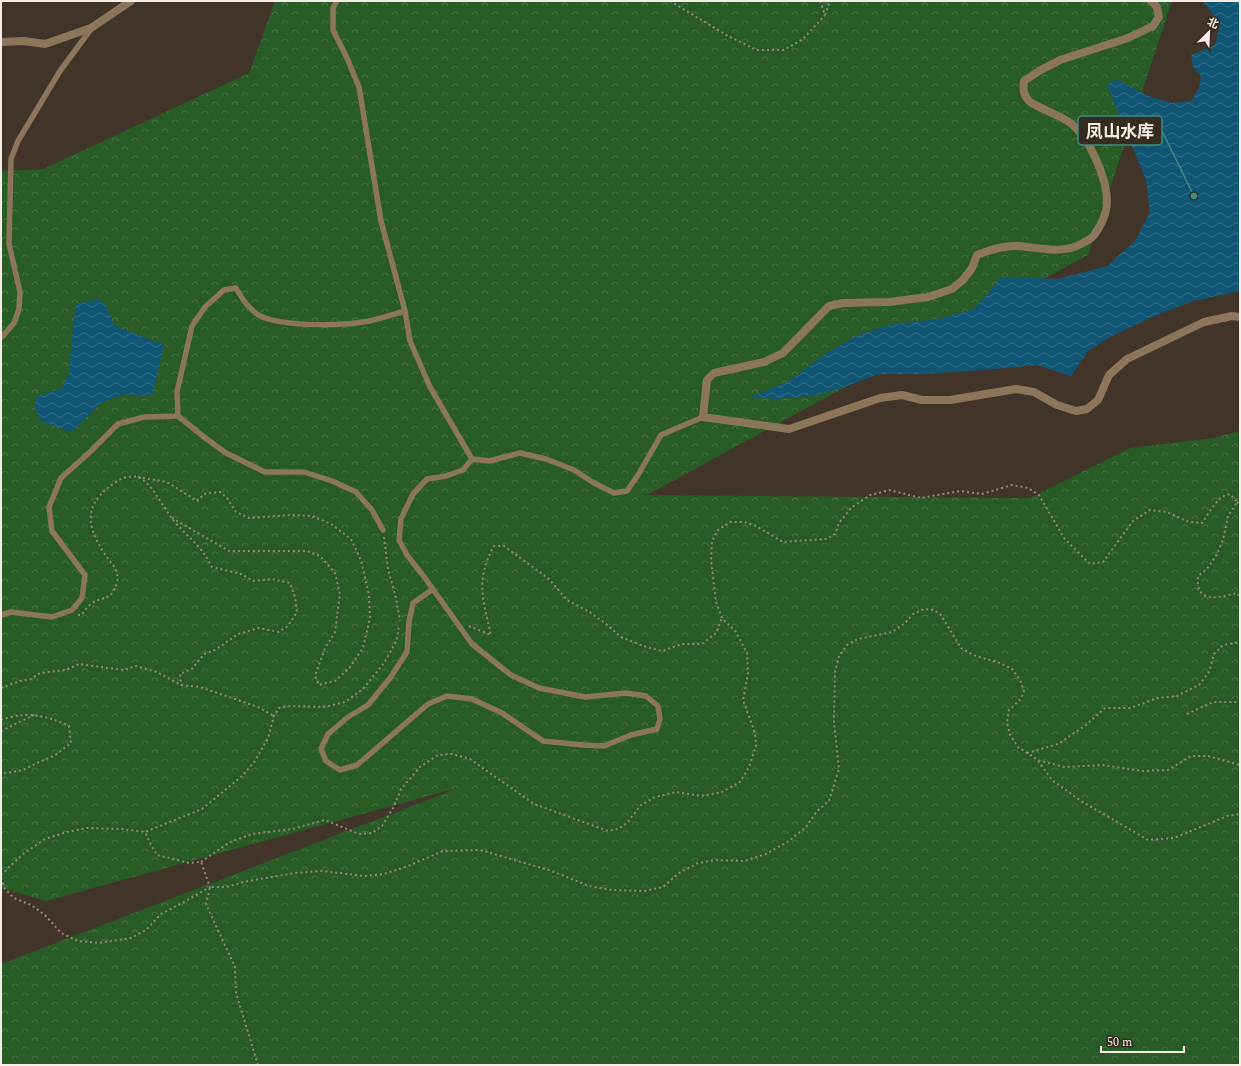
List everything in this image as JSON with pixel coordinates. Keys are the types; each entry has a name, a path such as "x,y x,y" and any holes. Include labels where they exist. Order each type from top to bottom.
{"street":[{"path":"1,42 24,41 45,44 91,28 132,1"},
{"path":"1151,1 1157,7 1159,17 1153,26 1128,38 1060,60 1024,81 1023,91 1030,102 1070,122 1095,155 1104,183 1107,203 1103,221 1094,237 1072,248 1051,251 1015,246 990,250 977,255 972,268 963,280 952,289 928,297 889,302 843,303 830,306 782,353 764,362 714,373 707,380 703,417 789,429 880,398 902,395 922,400 950,400 1016,389 1034,392 1057,405 1076,411 1088,409 1098,400 1109,376 1127,359 1204,322 1232,316 1240,317"}],"lane":[{"path":"337,1 333,8 333,30 347,58 358,87 381,221 405,311 410,341 430,387 472,459"},
{"path":"1,338 14,323 19,309 20,292 9,244 11,159 18,141 60,71 91,28"},
{"path":"178,416 177,392 192,326 205,307 224,290 236,288 245,303 258,315 278,322 324,326 363,322 405,311"},
{"path":"1,615 11,612 52,617 72,610 82,598 85,575 52,531 49,507 61,478 118,424 144,417 178,416 204,438 226,453 265,472 304,472 332,481 356,492 372,510 383,530"},
{"path":"472,459 489,461 520,453 546,459 574,470 594,483 614,493 627,491 661,435 703,417"},
{"path":"433,589 413,603 409,622 407,652 390,678 368,704 348,717 328,734 321,749 326,761 340,770 357,765 428,704 447,696 472,699 502,713 543,741 604,746 631,735 657,729 660,719 658,706 646,696 626,693 585,697 539,688 511,675 472,644 433,589 407,555 399,540 401,519 413,494 427,479 446,476 463,470 472,459"}],"path":[{"path":"670,1 728,36 757,50 784,50 803,39 825,15 830,1"},
{"path":"820,1 825,15"},
{"path":"64,613 81,616 91,604 106,599 113,593 117,580 116,570 104,553 92,531 90,515 96,500 110,486 124,477 138,477 167,482 197,501 204,494 220,492 227,498 236,512 249,518 291,515 312,516 332,524 351,539 361,560 369,595 370,618 363,648 350,667 334,681 319,685 315,676 325,648 335,632 340,594 335,573 320,556 307,551 228,551 172,518"},
{"path":"138,477 150,486 172,518 202,551 212,567 241,574 253,581 272,579 290,583 295,597 297,612 288,626 279,632 259,628 238,634 214,650 204,654 192,669 180,674 181,685"},
{"path":"145,832 150,845 157,855 189,863 201,862 230,842 252,834 292,829 325,820 359,834 372,833 382,826 393,808 401,789 420,767 438,755 452,754 470,759 534,804 608,831 618,829 627,823 641,805 655,797 676,792 701,796 722,792 740,782 749,768 756,746 755,733 743,700 748,674 747,653 736,632 722,618 716,602 711,560 712,542 718,530 730,522 744,522 756,526 783,542 826,539 835,534 839,523 851,508 870,495 890,490 921,498 960,491 982,494 1012,485 1028,488 1039,495 1064,538 1090,564 1104,562 1133,521 1150,510 1168,512 1189,522 1202,523 1221,497 1230,494 1240,505"},
{"path":"1237,502 1228,516 1223,540 1216,556 1207,569 1198,576 1197,585 1201,593 1210,598 1222,597 1236,593 1240,596"},
{"path":"383,530 388,569 396,598 400,621 397,640 384,663 363,689 345,702 325,708 290,706 279,708 274,716 268,738 255,761 242,776 202,809 145,832 121,829 87,828 45,839 23,854 1,876 5,889 14,898 31,905 45,915 61,933 78,941 99,943 130,938 146,930 161,914 182,904 210,887 226,887 248,881 302,872 322,871 364,876 384,874 408,866 442,851 480,850 552,871 589,886 614,890 644,891 663,887 679,873 698,863 716,860 744,861 766,854 789,841 806,827 817,812 829,801 839,768 834,722 835,672 839,656 848,644 858,639 892,632 904,624 913,614 924,609 934,610 941,615 961,648 973,655 1012,668 1020,680 1024,691 1021,699 1009,710 1007,722 1010,735 1018,747 1038,760 1064,767 1102,765 1142,771 1168,770 1191,756 1208,756 1240,765"},
{"path":"455,620 491,635 482,598 482,576 488,556 494,546 504,546 549,579 567,600 606,622 621,637 643,646 662,651 682,644 702,644 716,633 722,618"},
{"path":"1027,753 1058,744 1086,725 1105,708 1130,708 1158,698 1177,696 1199,685 1209,672 1214,654 1223,645 1240,642"},
{"path":"1,688 20,680 31,679 40,673 66,670 79,664 123,670 136,666 157,672 181,685 200,688 221,694 258,707 274,716"},
{"path":"1187,714 1213,702 1240,702"},
{"path":"1,720 15,715 35,715 54,720 69,726 71,743 54,756 23,770 1,774"},
{"path":"1,731 35,715"},
{"path":"1038,760 1052,780 1082,801 1148,840 1174,838 1227,816 1240,814"},
{"path":"201,862 210,887 206,904 235,967 236,994 258,1065"}],"green space":[{"path":"275,1 1172,1 1088,255 647,495 1030,498 1130,448 1213,438 1240,431 1240,1065 1,1065 1,964 461,787 46,901 1,888 1,171 43,169 249,73"}],"water":[{"path":"1202,1 1240,1 1240,291 1193,301 1152,317 1112,336 1088,351 1071,376 1037,365 920,374 879,374 817,395 777,399 750,397 789,381 825,354 854,337 888,325 944,318 973,309 988,294 1001,277 1058,279 1107,266 1135,241 1150,212 1146,180 1107,85 1116,79 1151,97 1172,103 1191,101 1199,88 1201,76 1193,67 1191,55 1215,45 1219,28 1211,11"},
{"path":"99,299 106,306 114,325 164,345 152,396 124,394 101,403 71,432 41,421 35,408 36,397 62,388 69,374 76,304"}],"place":[{"name":"凤山水库","path":"1194,196"}]}
